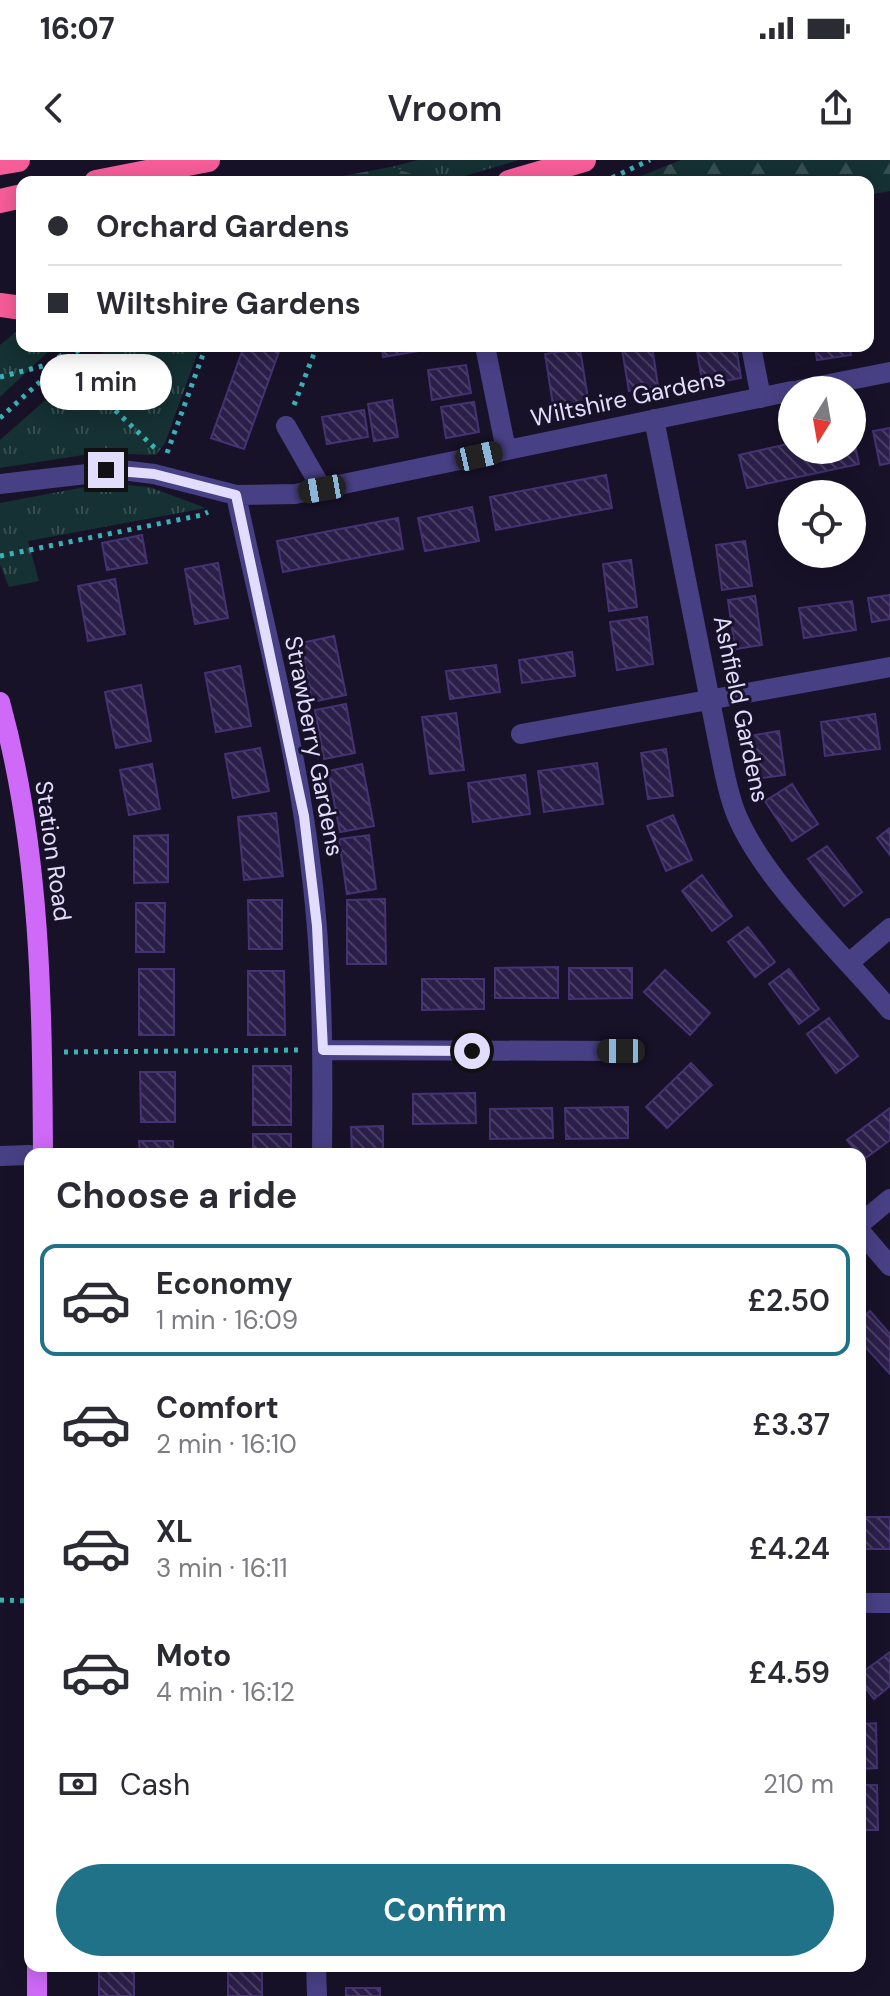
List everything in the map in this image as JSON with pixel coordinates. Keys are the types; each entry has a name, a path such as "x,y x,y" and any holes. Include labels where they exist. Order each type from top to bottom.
{"highway":[{"path":"0,163 18,160"},
{"path":"127,176 208,160"},
{"path":"529,176 584,160"}],"main road":[{"name":"Station Road","path":"0,702 12,745 37,902 43,1148"},
{"path":"37,1972 37,1996"}],"street":[{"name":"Wiltshire Gardens","path":"486,352 506,450"},
{"name":"Wiltshire Gardens","path":"752,352 761,398"},
{"path":"866,377 890,372"},
{"name":"Wiltshire Gardens","path":"0,484 106,470 130,471 236,495 275,496 322,489 778,394"},
{"name":"Ashfield Gardens","path":"654,419 729,795 738,819 774,876 890,1010"},
{"path":"286,426 322,489"},
{"name":"Strawberry Gardens","path":"236,495 304,816 317,926 323,1050 322,1148"},
{"path":"521,734 890,667"},
{"path":"850,962 890,928"},
{"path":"323,1050 621,1051"},
{"path":"0,1156 24,1155"},
{"path":"866,1219 890,1199"},
{"path":"866,1238 890,1266"},
{"path":"866,1603 890,1603"},
{"path":"316,1972 317,1996"}],"path":[{"path":"616,176 650,160"},
{"path":"57,352 165,458 204,352"},
{"path":"0,418 76,352"},
{"path":"0,377 63,361"},
{"path":"0,556 202,515 236,495"},
{"path":"43,1052 323,1050"},
{"path":"0,1600 24,1601"}],"green space":[{"path":"418,160 519,160 464,176 418,176 391,167"},
{"path":"681,160 890,160 890,191 874,194 874,176 641,176"},
{"path":"391,167 418,176 342,176"},
{"path":"16,332 16,352 48,352 0,397 0,345"},
{"path":"103,352 198,352 165,443 156,455 96,453 0,468 0,440"},
{"path":"106,483 149,487 206,508 28,541 39,581 9,587 0,565 0,503"}],"building":[{"path":"242,352 279,352 244,449 211,438"},
{"path":"383,352 413,352 383,357"},
{"path":"580,352 589,405 554,411 545,354"},
{"path":"622,352 653,352 658,386 629,391"},
{"path":"697,352 737,352 741,378 703,385"},
{"path":"816,352 850,352 851,355 817,360"},
{"path":"466,365 471,393 432,400 428,370"},
{"path":"392,400 398,437 374,441 368,404"},
{"path":"474,402 479,432 446,438 441,407"},
{"path":"364,410 368,437 327,444 322,417"},
{"path":"890,428 890,463 880,465 873,431"},
{"path":"778,446 778,464 859,464 747,488 739,455"},
{"path":"606,475 612,508 496,530 490,497"},
{"path":"472,507 479,541 425,551 418,518"},
{"path":"398,518 403,549 283,572 277,541"},
{"path":"142,535 147,563 107,570 102,543"},
{"path":"745,541 752,586 722,590 716,545"},
{"path":"631,560 637,607 609,611 603,564"},
{"path":"218,563 228,618 195,624 185,569"},
{"path":"115,579 125,634 88,641 78,586"},
{"path":"890,595 890,619 872,622 868,598"},
{"path":"755,596 762,645 735,649 728,600"},
{"path":"852,601 856,630 804,638 799,608"},
{"path":"647,617 653,664 617,670 610,622"},
{"path":"334,636 346,695 312,702 301,643"},
{"path":"572,652 575,676 522,683 519,660"},
{"path":"496,665 500,692 450,699 446,671"},
{"path":"240,666 251,726 216,732 205,673"},
{"path":"141,685 151,741 116,748 105,692"},
{"path":"346,704 355,753 324,759 315,710"},
{"path":"456,713 464,770 430,774 422,717"},
{"path":"875,714 880,749 825,756 821,722"},
{"path":"779,731 785,775 754,779 748,736"},
{"path":"260,748 269,791 233,798 225,754"},
{"path":"666,749 673,796 648,799 641,753"},
{"path":"597,763 603,804 544,812 538,771"},
{"path":"152,764 160,809 129,815 120,770"},
{"path":"362,764 374,826 340,832 328,771"},
{"path":"525,775 530,814 473,822 468,783"},
{"path":"792,784 818,824 792,841 765,801"},
{"path":"276,813 283,876 244,880 238,817"},
{"path":"673,815 692,860 666,871 647,826"},
{"path":"890,828 890,855 877,838"},
{"path":"168,835 168,882 134,883 134,836"},
{"path":"369,835 376,889 347,894 339,839"},
{"path":"827,846 862,892 844,906 808,859"},
{"path":"702,875 732,916 712,931 682,891"},
{"path":"385,899 386,964 347,964 347,900"},
{"path":"248,900 282,900 282,949 249,949"},
{"path":"136,903 165,903 164,952 136,952"},
{"path":"748,927 775,962 755,977 728,942"},
{"path":"558,967 558,998 495,998 495,968"},
{"path":"569,968 632,968 632,998 569,999"},
{"path":"139,969 174,969 174,1035 139,1035"},
{"path":"789,969 819,1009 799,1024 769,984"},
{"path":"665,970 710,1013 690,1035 644,992"},
{"path":"248,971 284,971 285,1035 248,1035"},
{"path":"422,979 484,979 484,1009 422,1010"},
{"path":"829,1018 858,1056 836,1073 807,1034"},
{"path":"691,1063 712,1085 667,1128 646,1107"},
{"path":"253,1066 291,1066 291,1125 253,1125"},
{"path":"140,1072 175,1072 175,1122 141,1122"},
{"path":"475,1093 476,1123 413,1124 413,1094"},
{"path":"628,1107 628,1138 566,1139 565,1108"},
{"path":"552,1108 553,1138 490,1139 490,1109"},
{"path":"890,1108 890,1140 866,1158 866,1148 853,1148 847,1140"},
{"path":"383,1126 383,1148 352,1148 351,1127"},
{"path":"253,1134 291,1134 291,1148 253,1148"},
{"path":"139,1141 173,1141 173,1148 140,1148"},
{"path":"870,1311 890,1334 890,1374 866,1348 866,1315"},
{"path":"866,1517 890,1517 890,1549 866,1549"},
{"path":"890,1652 890,1686 874,1699 866,1689 866,1670"},
{"path":"876,1723 877,1768 866,1769 866,1724"},
{"path":"866,1785 877,1785 878,1830 866,1830"},
{"path":"99,1972 134,1972 134,1996 99,1996"},
{"path":"228,1972 262,1972 262,1996 228,1996"},
{"path":"346,1988 380,1988 380,1996 346,1996"}],"route":[{"path":"106,470 154,474 236,495 304,816 317,926 323,1050 472,1051"}]}
